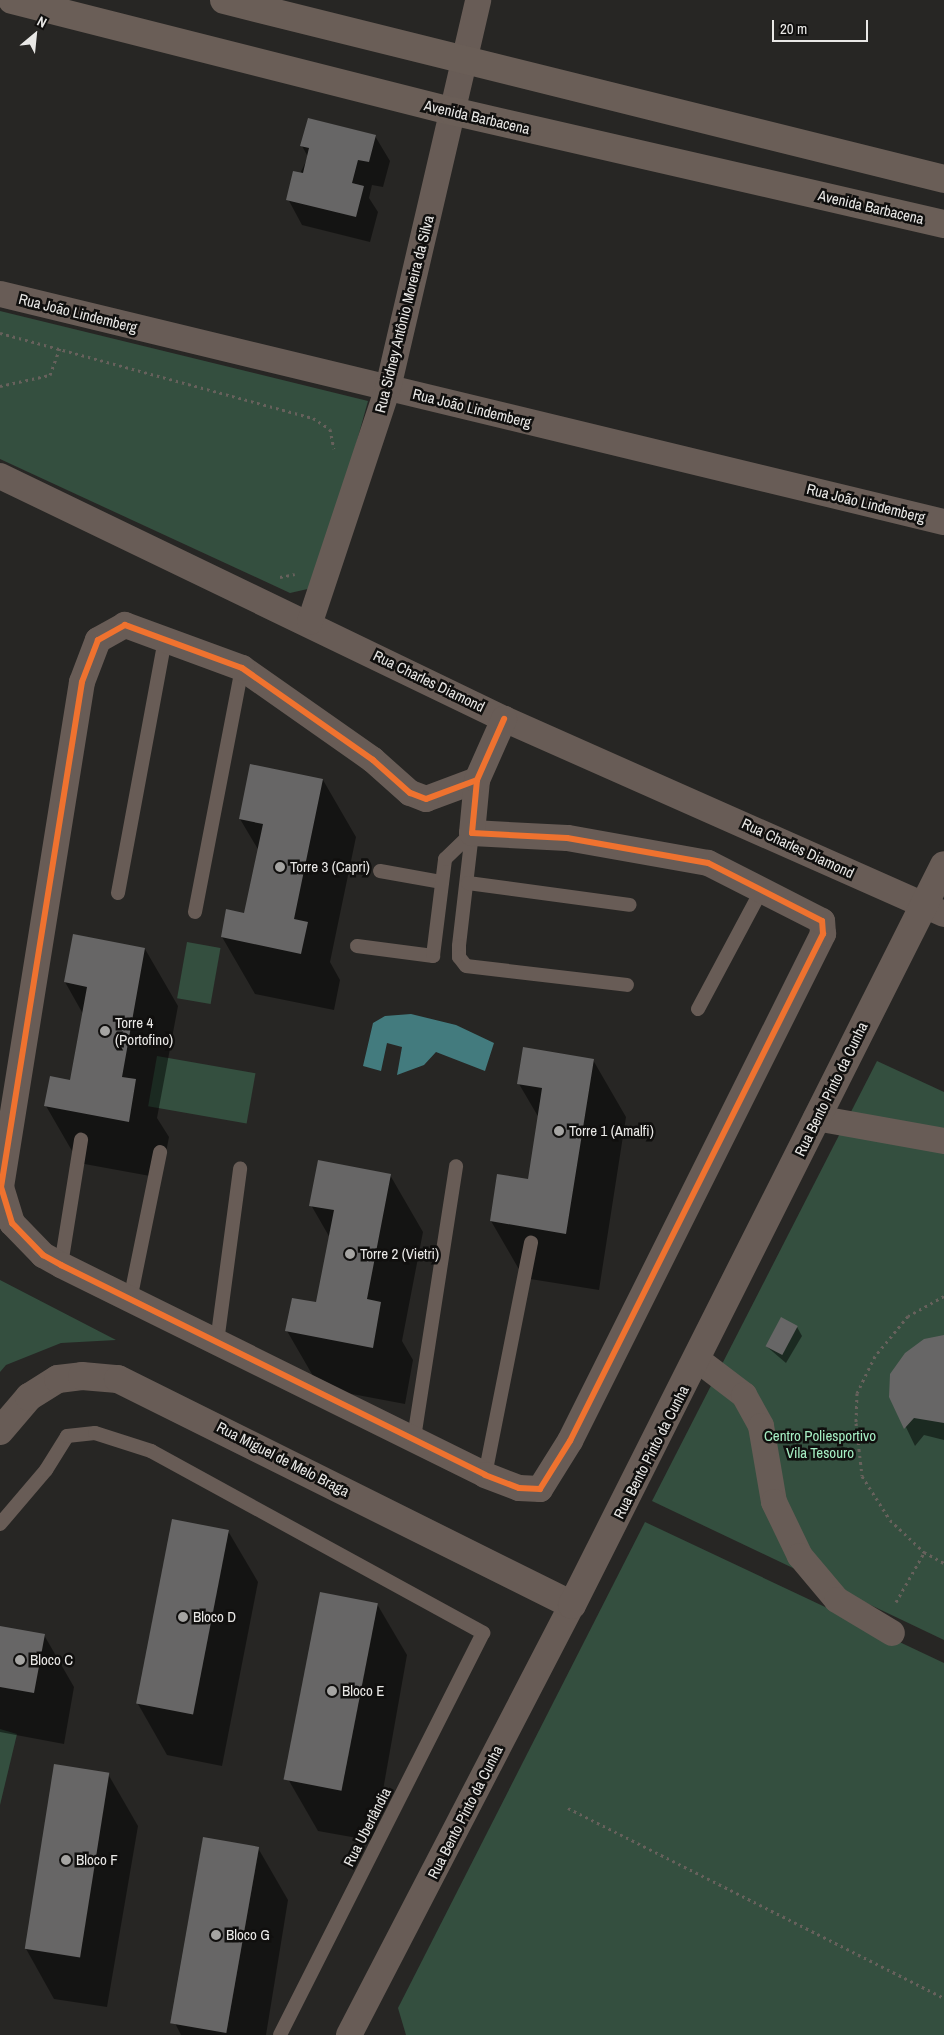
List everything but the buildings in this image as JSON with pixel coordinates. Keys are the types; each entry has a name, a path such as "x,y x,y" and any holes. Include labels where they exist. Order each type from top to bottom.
{"main road":[{"name":"Avenida Barbacena","path":"12,0 452,112 944,224"},
{"path":"224,0 463,62 944,179"}],"street":[{"name":"Rua Sidney Antônio Moreira da Silva","path":"310,622 388,388 478,0"},
{"name":"Rua João Lindemberg","path":"0,294 944,522"},
{"name":"Rua Charles Diamond","path":"0,476 310,622 504,719 715,809 933,910"},
{"path":"477,780 426,799 410,793 373,760 242,668 124,625 98,640 82,682 1,1187 12,1224 43,1254 61,1265 414,1438 485,1475 519,1488 540,1489 570,1441 819,941 822,921 708,863 567,838 472,833 477,780 504,719"},
{"name":"Rua Bento Pinto da Cunha","path":"349,2035 698,1360 816,1118 933,910 944,865"},
{"path":"816,1118 944,1142"},
{"path":"698,1360 744,1395 761,1426 774,1502 800,1556 837,1600 886,1631"},
{"name":"Rua Miguel de Melo Braga","path":"0,1431 29,1397 58,1379 82,1376 118,1379 572,1605"}],"lane":[{"path":"118,894 165,639"},
{"path":"195,912 242,668"},
{"path":"357,946 434,956 444,859 472,833"},
{"path":"472,833 468,883 459,946 459,957 466,966 627,985"},
{"path":"380,871 442,882"},
{"path":"468,883 630,905"},
{"path":"698,1009 762,889"},
{"path":"61,1265 82,1140"},
{"path":"130,1300 160,1152"},
{"path":"414,1438 456,1166"},
{"path":"217,1342 240,1168"},
{"path":"485,1475 530,1242"},
{"name":"Rua Uberlândia","path":"0,1524 46,1470 67,1436 94,1433 151,1451 483,1633 280,2035"}],"path":[{"path":"0,333 313,418 330,429 332,458"},
{"path":"0,386 50,374 60,348"},
{"path":"944,1296 908,1316 875,1356 857,1393 862,1476 890,1520 924,1552 944,1563"},
{"path":"886,1631 924,1552"},
{"path":"568,1808 944,1998"}],"green space":[{"path":"0,311 368,401 323,563 312,588 290,593 0,459"},
{"path":"187,942 220,948 211,1004 177,998"},
{"path":"157,1056 255,1073 247,1124 148,1106"},
{"name":"Centro Poliesportivo Vila Tesouro","path":"877,1061 944,1092 944,1640 652,1501"},
{"path":"0,1280 116,1340 61,1343 6,1365 0,1372"},
{"path":"645,1522 944,1663 944,2035 406,2035 398,2008"},
{"path":"0,1729 17,1734 0,1805"}],"water":[{"path":"411,1014 456,1025 494,1043 485,1071 436,1052 424,1065 397,1075 402,1047 387,1043 381,1071 363,1066 373,1023 385,1016"}],"cycle path":[{"path":"477,780 426,799 410,793 373,760 242,668 125,625 98,640 82,682 1,1187 12,1223 43,1255 485,1475 519,1488 540,1489 570,1441 823,934 822,921 708,863 567,838 472,833 477,780 504,719"}],"place":[{"name":"Torre 3 (Capri)","path":"280,867"},
{"name":"Torre 4 (Portofino)","path":"105,1031"},
{"name":"Torre 1 (Amalfi)","path":"559,1131"},
{"name":"Torre 2 (Vietri)","path":"350,1254"},
{"name":"Bloco D","path":"183,1617"},
{"name":"Bloco C","path":"20,1660"},
{"name":"Bloco E","path":"332,1691"},
{"name":"Bloco F","path":"66,1860"},
{"name":"Bloco G","path":"216,1935"}]}
